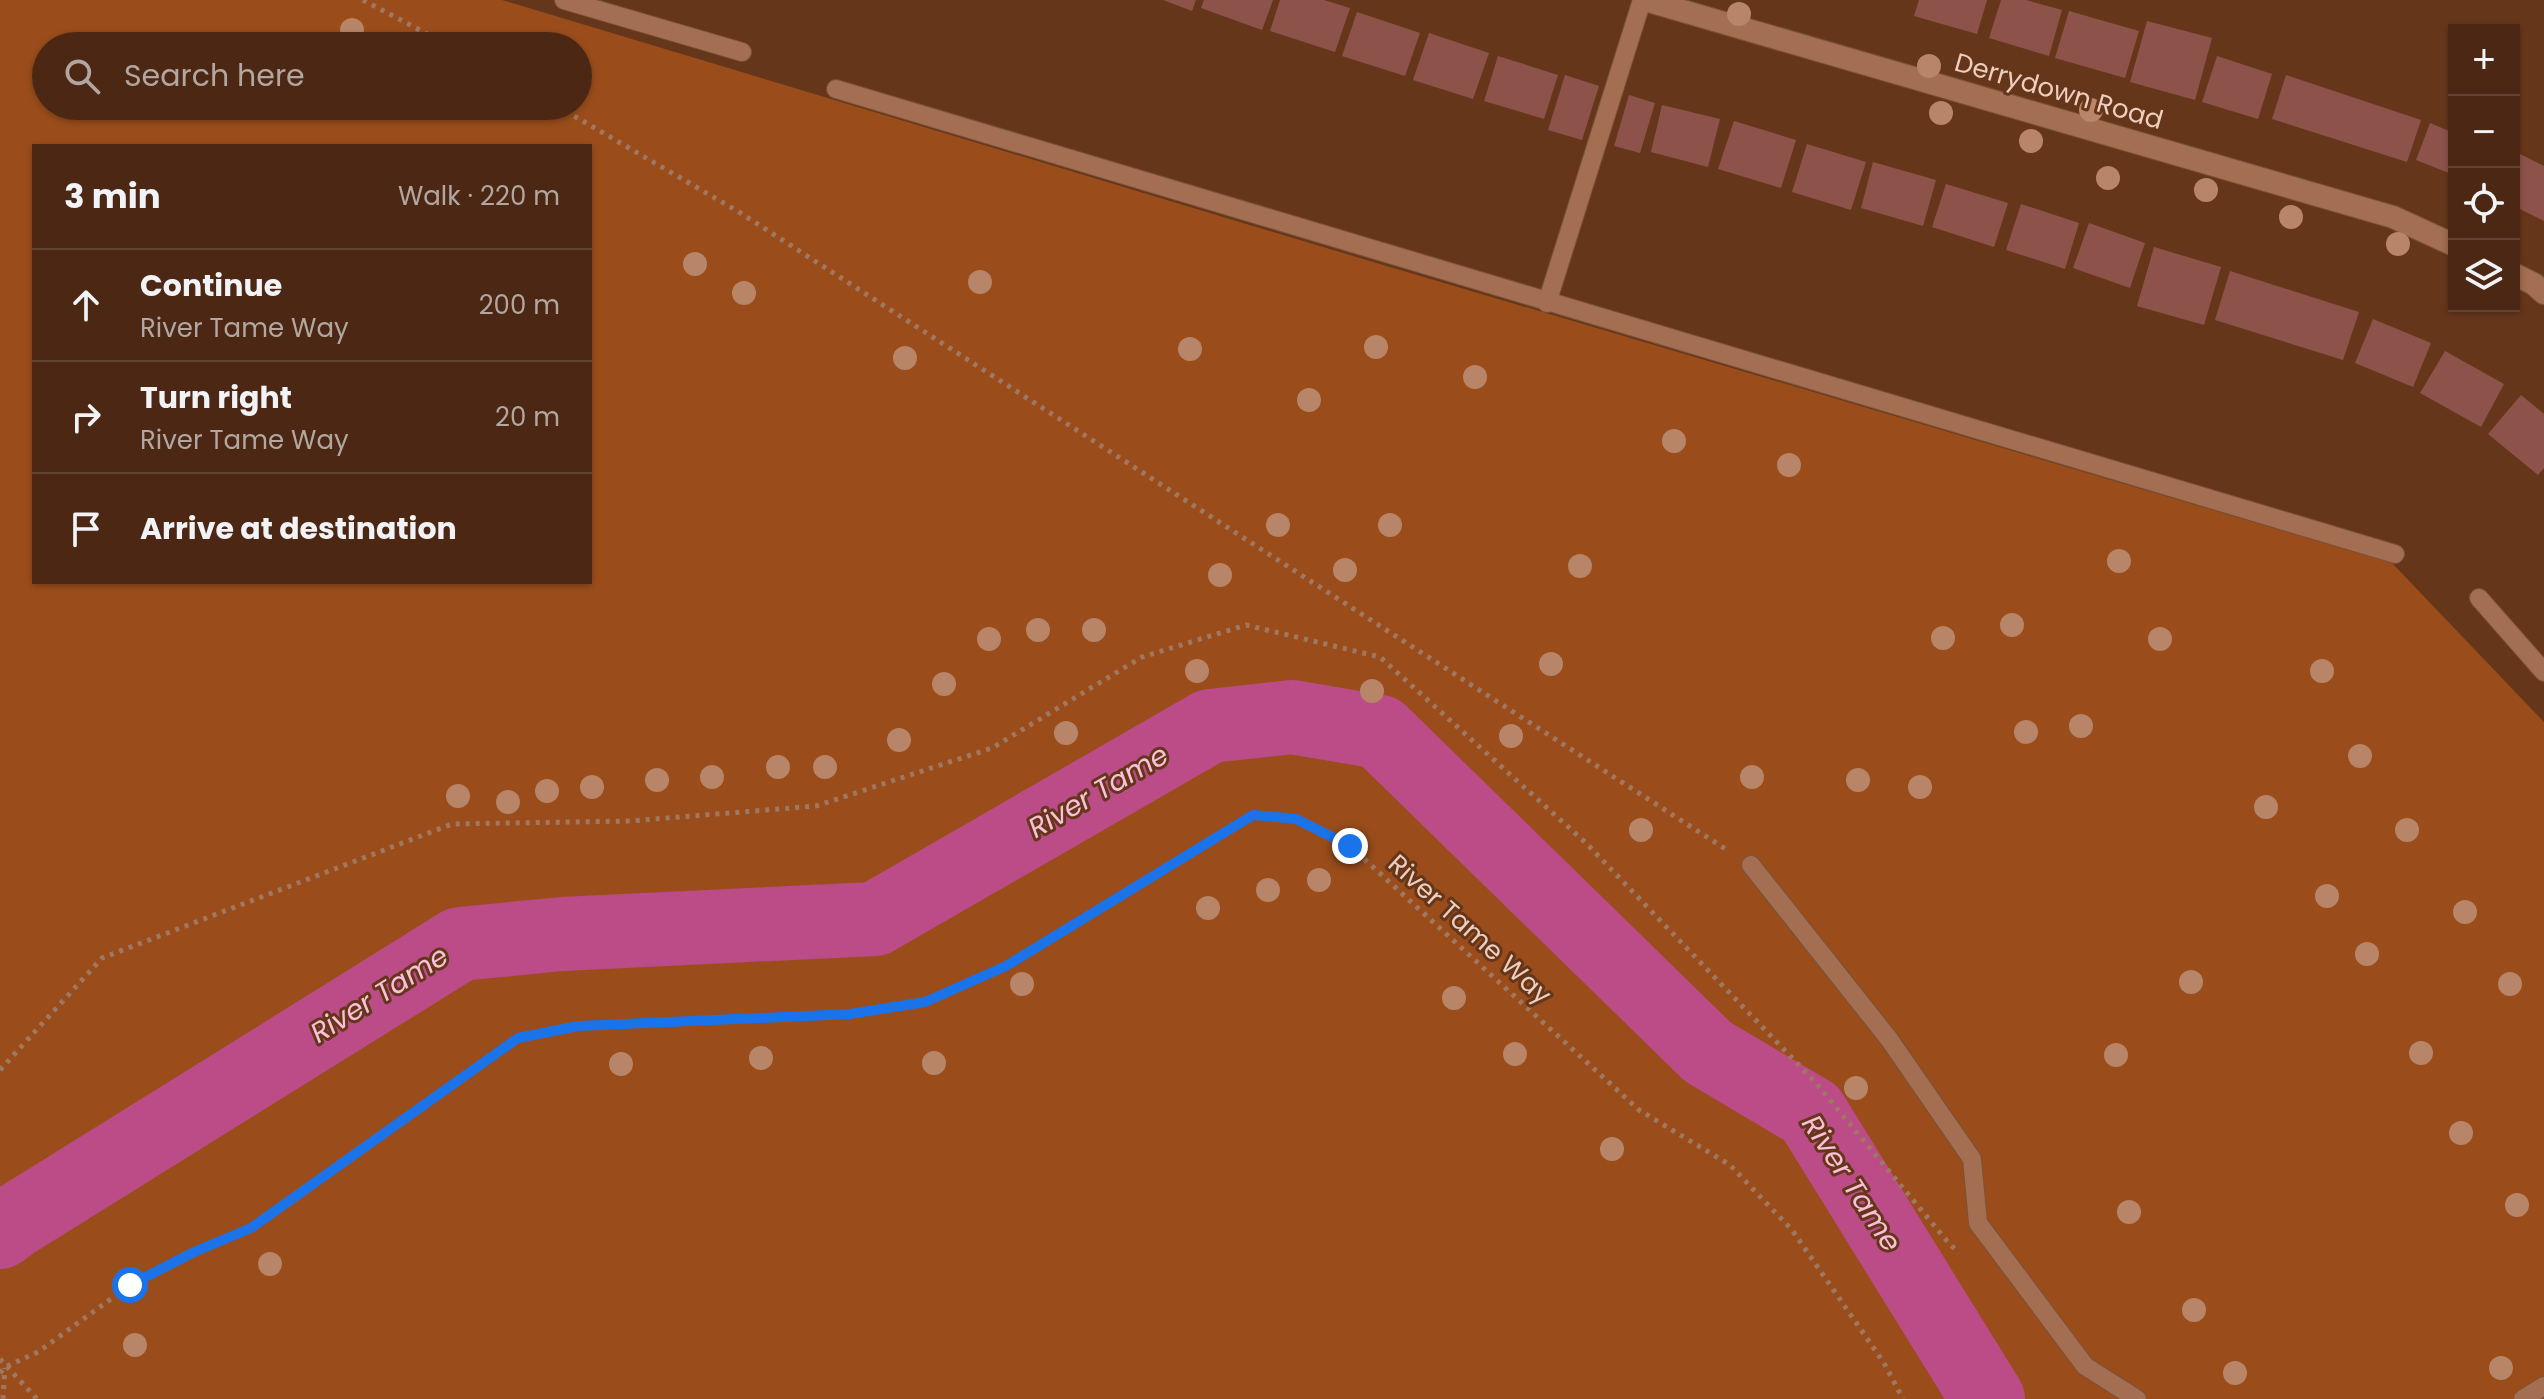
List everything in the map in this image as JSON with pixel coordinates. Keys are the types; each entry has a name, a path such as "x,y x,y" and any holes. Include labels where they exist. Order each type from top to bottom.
{"street":[{"name":"Derrydown Road","path":"1643,0 2393,217 2448,242"},
{"path":"2520,278 2544,293"}],"lane":[{"path":"564,0 742,52"},
{"path":"1547,303 1643,0"},
{"path":"836,89 2395,554"},
{"path":"2479,598 2544,672"},
{"path":"1751,865 1889,1039 1972,1159 1978,1223 2085,1366 2137,1399"},
{"path":"2523,1399 2544,1386"}],"path":[{"path":"363,0 424,32"},
{"path":"581,120 739,212 1751,865"},
{"path":"0,1070 102,958 452,824 630,821 816,806 992,748 1142,657 1246,625 1380,657 1597,855 1815,1082 1947,1241 1970,1262"},
{"name":"River Tame Way","path":"0,1373 5,1367 38,1352 130,1285 194,1252 251,1228 518,1038 578,1026 850,1014 925,1002 1006,966 1253,815 1296,819 1350,846 1639,1110 1730,1165 1792,1230 1884,1363 1903,1399"},
{"path":"0,1359 37,1399"},
{"path":"3,1399 5,1367"}],"shaded area":[{"path":"0,0 502,0 1363,259 2392,563 2544,722 2544,1399 0,1399"}],"building":[{"path":"1163,0 1196,0 1192,11"},
{"path":"1204,0 1273,0 1262,30 1201,8"},
{"path":"1280,0 1324,0 1350,8 1335,52 1270,31"},
{"path":"1919,0 1987,0 1977,34 1914,16"},
{"path":"2001,0 2026,0 2062,10 2049,56 1989,38"},
{"path":"2069,11 2139,31 2125,78 2055,58"},
{"path":"1357,12 1420,33 1405,76 1342,56"},
{"path":"2147,21 2212,38 2195,100 2130,82"},
{"path":"1429,33 1489,53 1473,99 1413,80"},
{"path":"1498,56 1558,75 1544,119 1484,101"},
{"path":"2217,56 2272,74 2258,119 2202,102"},
{"path":"1565,75 1599,86 1582,140 1548,130"},
{"path":"2286,75 2421,120 2407,162 2272,119"},
{"path":"1629,95 1655,103 1640,153 1614,146"},
{"path":"1662,105 1720,119 1708,167 1651,152"},
{"path":"1734,121 1796,140 1781,188 1718,169"},
{"path":"2430,123 2448,130 2448,173 2416,160"},
{"path":"1807,144 1866,162 1851,210 1792,192"},
{"path":"2520,154 2544,166 2544,221 2520,209"},
{"path":"1873,162 1936,180 1923,226 1861,208"},
{"path":"1946,184 2008,203 1994,247 1932,227"},
{"path":"2021,204 2079,223 2065,269 2006,250"},
{"path":"2089,223 2145,243 2130,288 2073,268"},
{"path":"2154,247 2221,267 2204,325 2137,306"},
{"path":"2230,271 2359,312 2343,360 2215,320"},
{"path":"2373,319 2431,343 2413,387 2355,363"},
{"path":"2445,351 2504,384 2481,427 2420,393"},
{"path":"2521,395 2544,414 2544,468 2538,475 2488,434"}],"waterway":[{"name":"River Tame","path":"0,1232 460,944 562,934 875,919 1210,726 1292,717 1380,732 1708,1052 1811,1113 1988,1399"}],"route":[{"path":"130,1285 194,1252 251,1228 518,1038 578,1026 850,1014 925,1002 1006,966 1253,815 1296,819 1350,846"}]}
